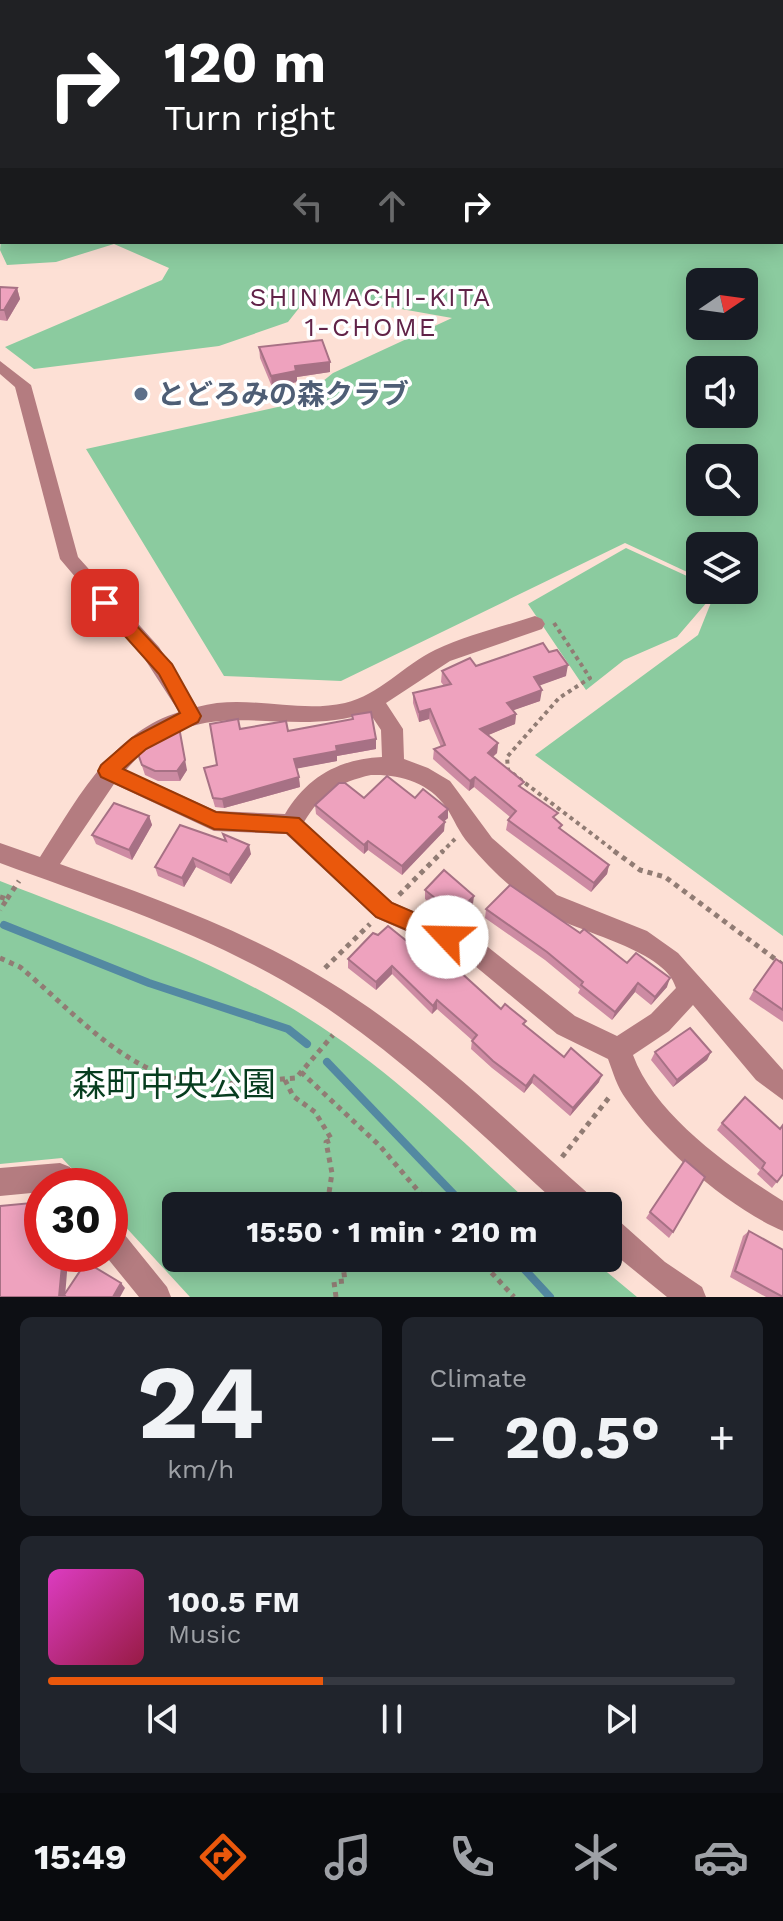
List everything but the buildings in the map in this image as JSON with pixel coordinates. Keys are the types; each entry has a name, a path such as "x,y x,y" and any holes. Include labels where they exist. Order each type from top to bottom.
{"street":[{"path":"0,366 23,385 69,559 85,581 166,669 191,716"},
{"path":"45,869 108,771 139,743 191,716 246,709 293,715 336,714 375,703 411,674 444,655 535,624"},
{"path":"375,703 392,729 393,765"},
{"path":"291,824 309,792 335,775 363,767 393,765 428,777 452,797 470,830 549,903 649,946 692,985 760,1069 783,1087"},
{"path":"108,771 214,821 291,824 384,910 471,948 566,1025 623,1062 633,1088 672,1131 757,1201 783,1217"},
{"path":"0,853 229,942 319,989 413,1058 565,1192"},
{"path":"623,1062 676,1011 692,985"},
{"path":"0,1182 24,1180"},
{"path":"622,1243 655,1272 692,1297"},
{"path":"128,1261 157,1297"}],"path":[{"path":"535,624 551,618 590,678 559,698 507,757 508,770 640,870 665,877 783,965"},
{"path":"0,910 19,880"},
{"path":"0,897 7,899"},
{"path":"0,958 20,967 90,1027 157,1072 188,1082 214,1084 296,1078 333,1035"},
{"path":"560,1160 623,1062"},
{"path":"301,1072 380,1146 419,1192"},
{"path":"285,1079 293,1096 315,1112 332,1140 326,1142 332,1173 329,1192"},
{"path":"336,1297 334,1282 345,1281 341,1272"},
{"path":"491,1272 514,1297"}],"green space":[{"path":"1,244 114,244 56,262 7,265 0,250"},
{"path":"114,244 783,244 783,936 535,755 698,635 710,604 758,604 758,532 686,532 686,571 625,543 341,681 224,676 86,449 296,403 333,373 452,318 311,293 288,322 219,346 34,369 5,347 162,280 169,268"},
{"path":"626,548 686,576 686,604 705,604 677,637 624,660 586,690 528,604"},
{"name":"森町中央公園","path":"0,881 164,945 283,1003 376,1067 518,1192 162,1192 162,1267 128,1230 128,1168 71,1168 62,1158 0,1164"},
{"name":"森町中央公園","path":"167,1272 607,1272 637,1297 190,1297"}],"waterway":[{"path":"4,925 149,983 288,1029 307,1044"},
{"path":"327,1062 452,1192"},
{"path":"527,1272 550,1297"}],"place":[{"name":"とどろみの森クラブ","path":"141,394"}],"district":[{"name":"SHINMACHI-KITA 1-CHOME","path":"371,312"}],"route":[{"path":"105,603 166,669 191,716 139,743 108,771 214,821 291,824 384,910 447,937"}]}
